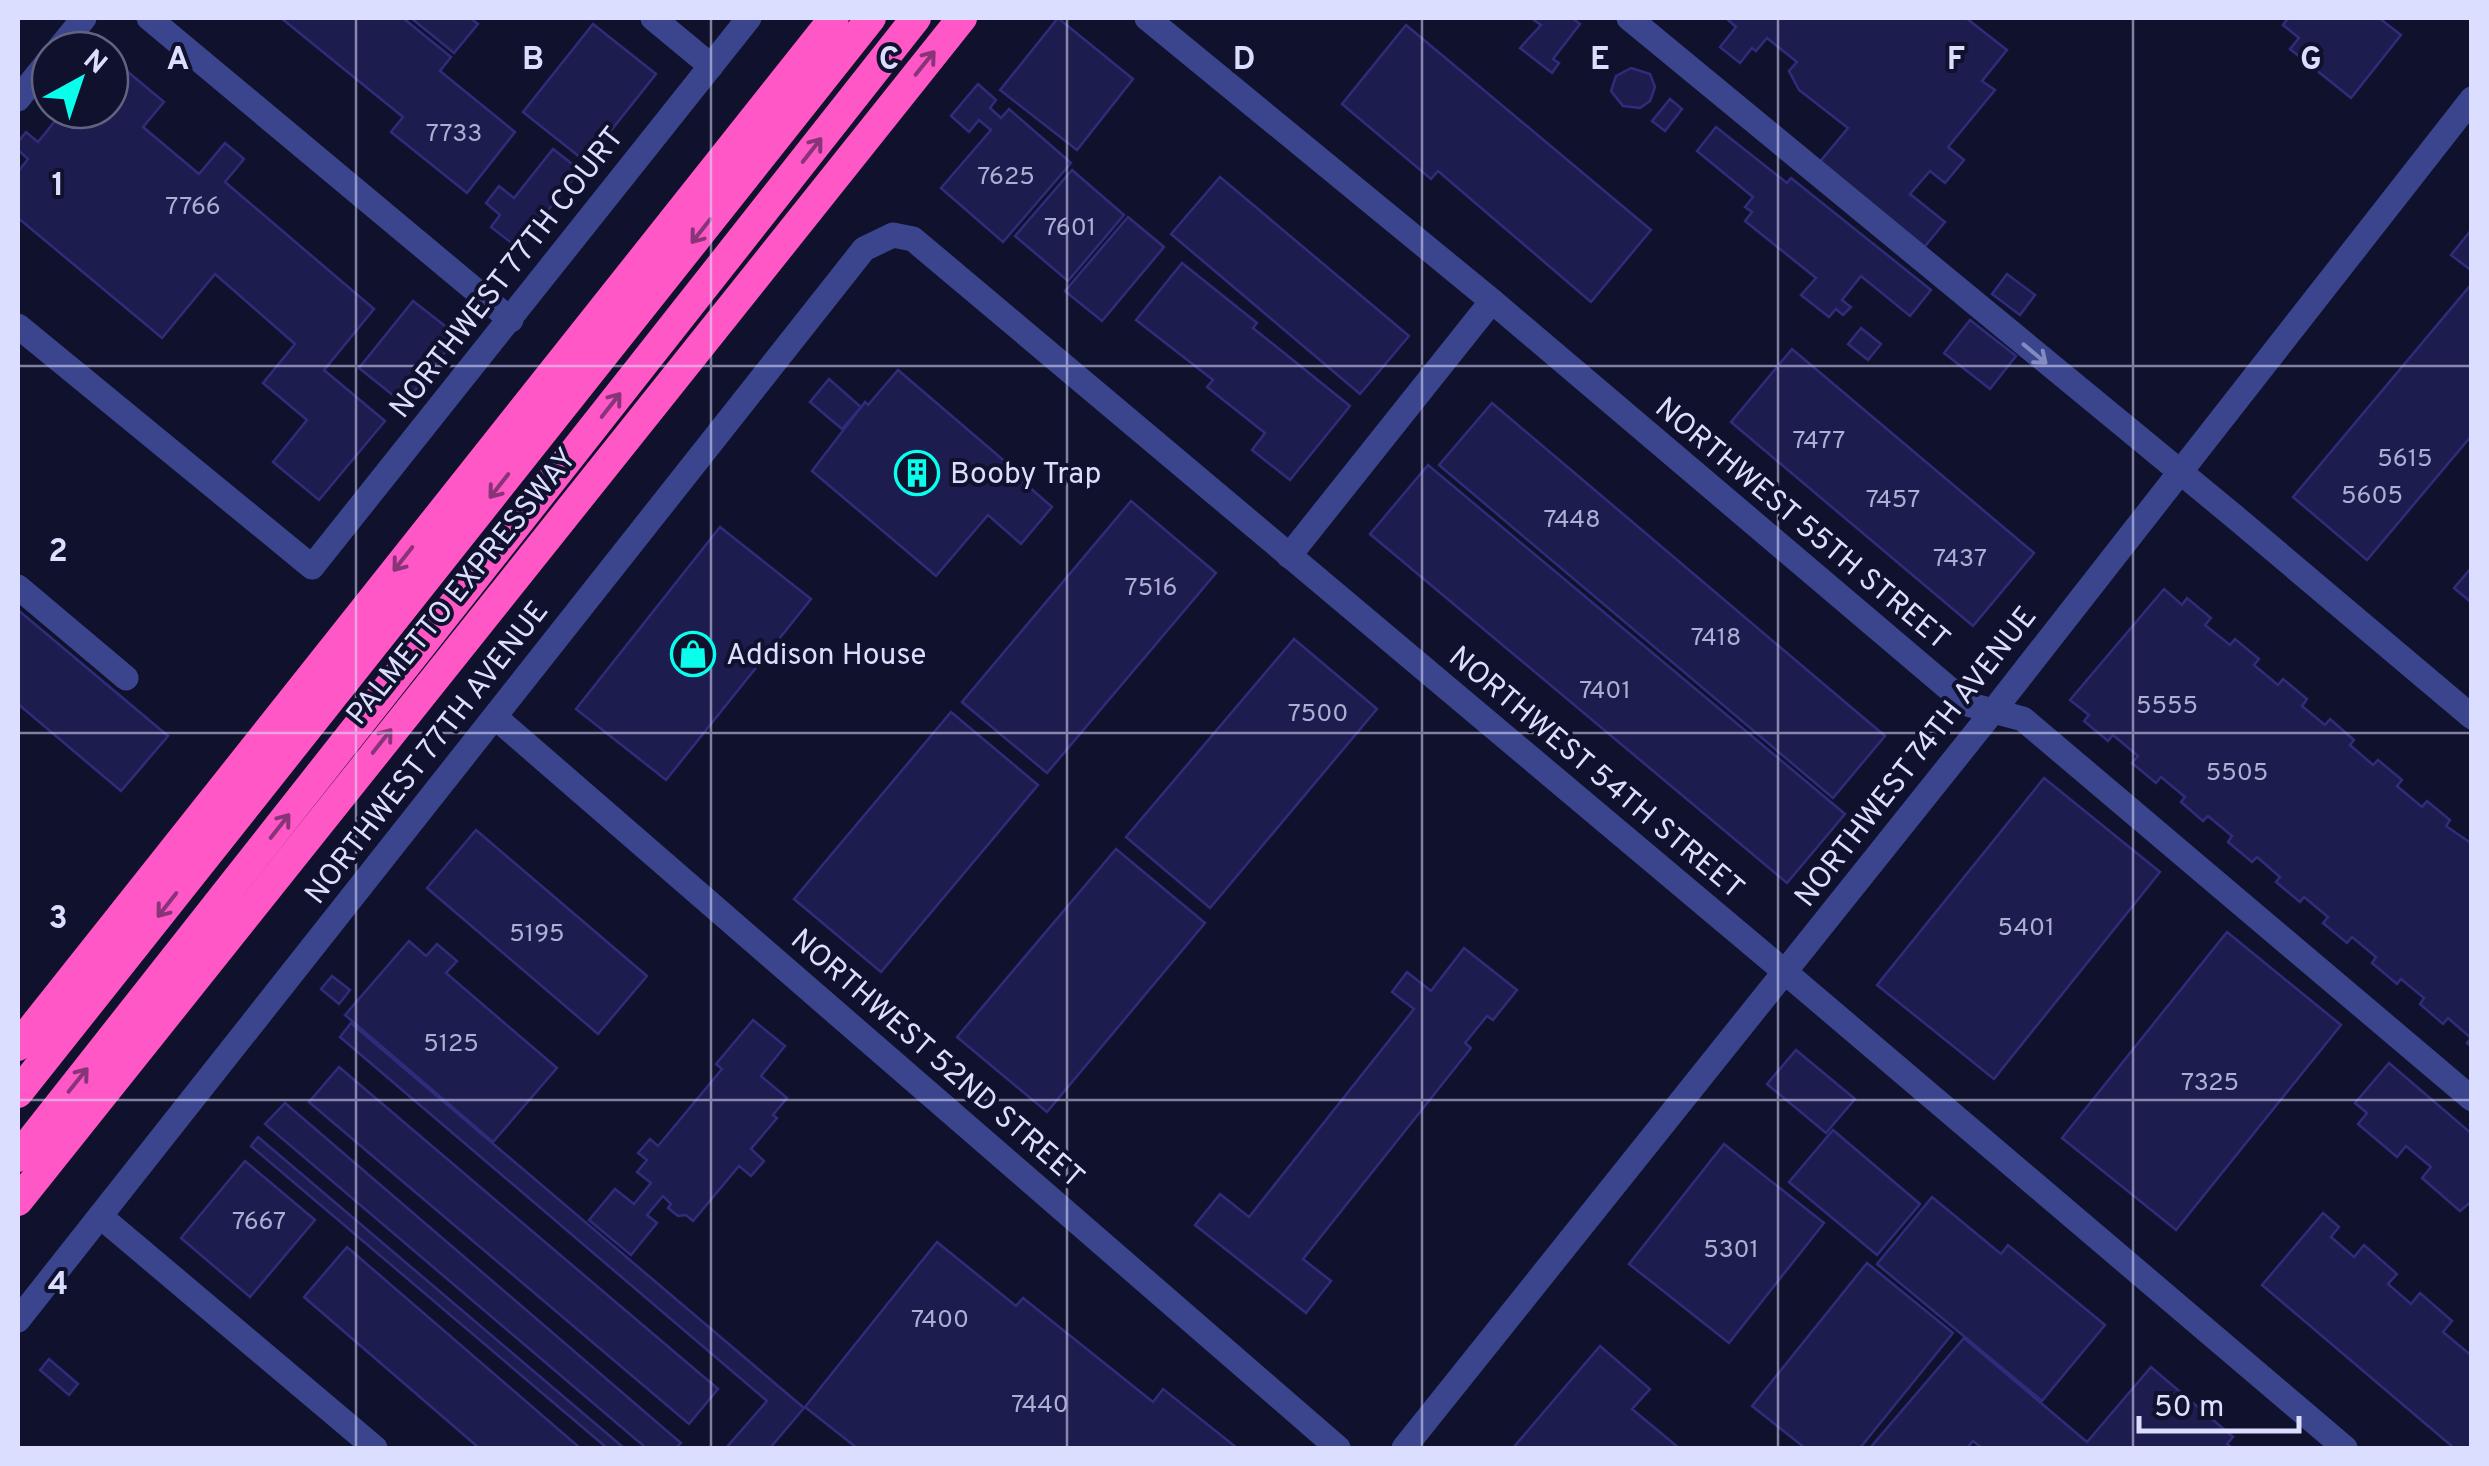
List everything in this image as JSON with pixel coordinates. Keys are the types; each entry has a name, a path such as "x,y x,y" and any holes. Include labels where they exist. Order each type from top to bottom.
{"highway":[{"name":"PALMETTO EXPRESSWAY","path":"18,1046 834,18"},
{"path":"18,1093 871,18"},
{"path":"18,1157 916,18"},
{"name":"PALMETTO EXPRESSWAY","path":"18,1201 962,18"}],"street":[{"path":"149,18 511,320"},
{"path":"652,18 711,66"},
{"name":"NORTHWEST 77TH COURT","path":"18,326 312,567 749,18"},
{"name":"NORTHWEST 55TH STREET","path":"1147,18 1492,302 1967,704 2024,720 2472,1098"},
{"path":"1629,18 2472,717"},
{"name":"NORTHWEST 74TH AVENUE","path":"1404,1448 1994,710 2472,99"},
{"name":"NORTHWEST 54TH STREET","path":"893,234 913,239 2345,1448"},
{"name":"NORTHWEST 77TH AVENUE","path":"18,1320 864,249 893,234"},
{"path":"1289,556 1492,302"},
{"path":"18,586 126,678"},
{"name":"NORTHWEST 52ND STREET","path":"495,717 1338,1448"},
{"path":"100,1216 375,1448"}],"building":[{"path":"281,18 403,18 451,57 440,71 515,132 467,193 391,132 403,117"},
{"path":"411,18 470,18 478,24 454,53"},
{"path":"1058,18 1133,79 1077,150 1000,90"},
{"path":"1531,18 1572,18 1580,24 1553,59 1559,63 1552,73 1520,48 1541,25"},
{"path":"1730,18 1966,18 2007,50 1982,81 1995,90 1948,147 1964,160 1945,183 1930,171 1910,194 1945,222 1922,250 1818,164 1848,128 1799,90 1789,71 1797,62 1767,38 1740,63 1720,47 1736,27"},
{"path":"2288,18 2379,18 2401,35 2351,98 2290,49 2299,38 2283,25"},
{"path":"593,24 656,74 586,162 523,112"},
{"path":"1406,25 1651,230 1591,302 1438,171 1431,179 1342,104"},
{"path":"1631,68 1650,74 1655,87 1650,101 1640,108 1623,106 1611,91 1616,76"},
{"path":"130,74 164,102 143,127 199,174 225,143 244,159 225,182 374,309 324,370 385,421 319,500 273,462 307,420 263,383 295,344 215,274 162,338 18,218 18,172 28,159 18,150 18,142 26,132 38,142 48,130 130,130"},
{"path":"978,84 996,100 990,108 1001,118 1009,109 1071,163 1003,242 941,188 991,130 979,120 969,132 951,116"},
{"path":"1670,99 1682,109 1665,131 1652,121"},
{"path":"1716,127 1787,183 1791,178 1931,290 1910,316 1861,276 1842,300 1851,307 1843,315 1836,309 1829,317 1801,295 1816,278 1745,221 1752,212 1745,207 1753,197 1697,151"},
{"path":"553,149 580,170 518,248 491,227 500,215 486,203 499,186 514,198"},
{"path":"1072,170 1124,215 1068,281 1015,236"},
{"path":"1220,177 1409,336 1360,394 1171,234"},
{"path":"1128,217 1164,247 1102,321 1065,291"},
{"path":"2472,229 2472,271 2451,255"},
{"path":"1182,263 1257,323 1253,328 1350,406 1290,480 1252,450 1265,433 1207,387 1213,380 1136,320"},
{"path":"2007,274 2035,295 2020,315 1992,294"},
{"path":"2469,287 2472,435 2367,560 2293,497"},
{"path":"413,301 458,336 404,404 359,368"},
{"path":"1970,320 2016,356 1990,389 1944,353"},
{"path":"1861,328 1881,344 1868,360 1848,344"},
{"path":"1792,349 2034,553 1973,626 1731,422"},
{"name":"Booby Trap","path":"898,370 1022,476 1020,479 1052,507 1021,544 988,515 936,576 812,471 865,402 868,405"},
{"path":"829,379 861,407 842,429 810,402"},
{"path":"1492,403 1885,736 1833,798 1439,465"},
{"path":"1428,465 1845,814 1787,883 1370,534"},
{"path":"1131,501 1216,573 1047,773 962,702"},
{"name":"Addison House","path":"720,527 811,599 666,780 576,709"},
{"path":"2472,567 2472,603 2454,588"},
{"path":"2164,589 2182,605 2187,598 2211,618 2205,625 2230,645 2235,639 2259,659 2254,665 2278,685 2283,679 2307,699 2302,706 2325,725 2330,719 2354,740 2350,745 2373,765 2378,760 2402,780 2397,786 2422,807 2427,801 2450,820 2446,826 2472,844 2472,1047 2467,1043 2471,1038 2448,1018 2443,1024 2420,1004 2424,998 2401,979 2397,984 2372,963 2376,957 2352,937 2347,943 2323,923 2328,917 2304,897 2300,902 2276,882 2280,877 2257,857 2252,862 2228,842 2232,836 2208,816 2203,821 2181,802 2185,797 2161,777 2156,783 2132,763 2138,756 2113,735 2108,741 2084,721 2089,715 2070,700"},
{"path":"18,610 168,736 121,791 18,704"},
{"path":"1294,639 1377,709 1210,908 1126,837"},
{"path":"951,712 1038,785 881,972 794,899"},
{"path":"2044,778 2160,872 1994,1079 1877,985"},
{"path":"476,830 647,976 598,1034 427,888"},
{"path":"1116,849 1205,923 1047,1112 957,1037"},
{"path":"2227,932 2341,1025 2176,1230 2062,1138"},
{"path":"409,941 426,956 437,944 457,961 446,973 557,1068 493,1142 345,1015"},
{"path":"1464,948 1517,990 1493,1020 1487,1016 1465,1043 1471,1048 1303,1259 1331,1281 1306,1313 1195,1225 1220,1194 1249,1217 1414,1009 1392,992 1407,972 1431,991"},
{"path":"332,976 350,990 339,1004 321,989"},
{"path":"753,1020 785,1046 761,1076 787,1098 773,1115 777,1118 751,1149 764,1161 751,1176 739,1166 693,1221 668,1208 671,1204 663,1196 647,1215 657,1223 631,1255 589,1220 615,1189 634,1204 651,1183 637,1172 647,1160 638,1153 650,1139 658,1146 722,1069 716,1064"},
{"path":"351,1023 804,1408 770,1448 726,1448 767,1401 340,1037"},
{"path":"1796,1050 1855,1099 1826,1133 1767,1084"},
{"path":"2389,1063 2472,1134 2472,1201 2460,1211 2422,1178 2431,1167 2406,1146 2397,1157 2358,1124 2367,1113 2355,1103"},
{"path":"339,1067 718,1389 689,1424 309,1102"},
{"path":"285,1103 681,1443 676,1448 646,1448 265,1124"},
{"path":"1833,1130 1920,1204 1877,1255 1789,1182"},
{"path":"258,1137 624,1448 607,1448 251,1146"},
{"path":"1724,1144 1824,1223 1729,1343 1629,1264"},
{"path":"245,1161 315,1220 250,1297 181,1238"},
{"path":"1932,1197 2001,1254 2008,1245 2105,1325 2042,1401 1877,1264"},
{"path":"2323,1213 2339,1227 2331,1237 2354,1257 2364,1245 2397,1274 2388,1284 2411,1304 2420,1293 2452,1321 2443,1332 2472,1356 2472,1448 2454,1448 2262,1285"},
{"path":"937,1242 1016,1306 1023,1298 1153,1402 1163,1389 1237,1448 857,1448 805,1407"},
{"path":"347,1247 580,1448 479,1448 304,1297"},
{"path":"1867,1263 1953,1333 1860,1448 1805,1448 1752,1406"},
{"path":"1964,1338 2087,1442 2151,1367 2233,1437 2227,1444 2232,1448 1982,1448 1973,1441 1967,1448 1870,1448"},
{"path":"1600,1346 1650,1389 1632,1409 1679,1448 1513,1448"},
{"path":"49,1359 78,1384 69,1395 40,1370"}],"place":[{"name":"Booby Trap","path":"917,473"},
{"name":"Addison House","path":"693,654"}]}
